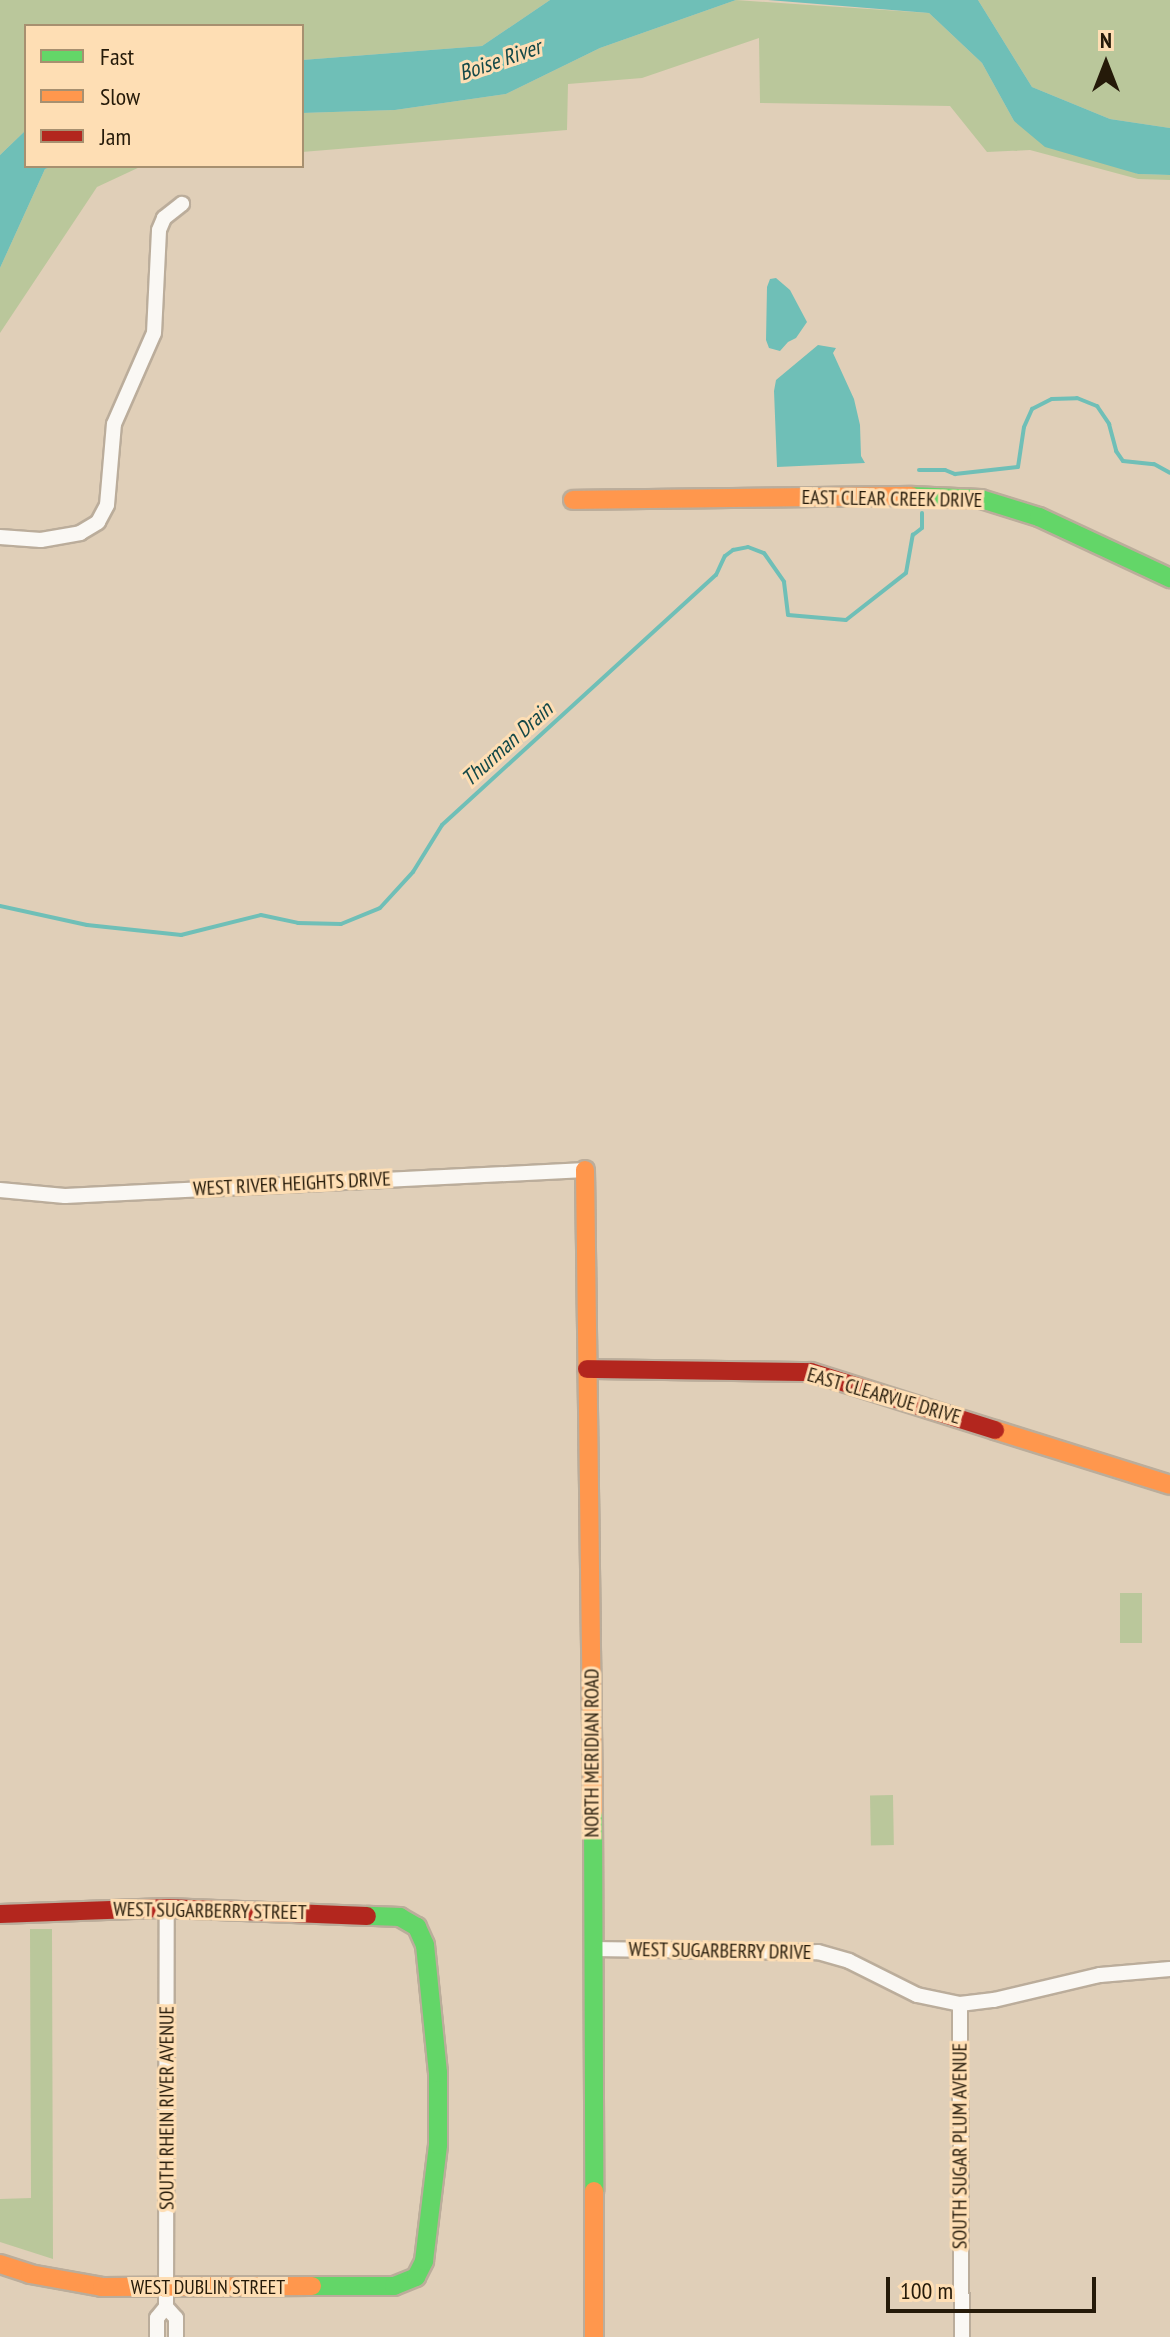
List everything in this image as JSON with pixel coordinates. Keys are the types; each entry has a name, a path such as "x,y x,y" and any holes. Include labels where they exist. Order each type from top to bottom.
{"street":[{"path":"0,537 41,540 80,533 98,522 107,505 114,424 154,333 159,230 164,218 182,204"},
{"name":"EAST CLEAR CREEK DRIVE","path":"573,500 948,496 981,499 1039,517 1170,578"},
{"name":"WEST RIVER HEIGHTS DRIVE","path":"0,1190 65,1196 585,1170"},
{"name":"NORTH MERIDIAN ROAD","path":"585,1170 594,2337"},
{"name":"EAST CLEARVUE DRIVE","path":"587,1369 811,1372 1170,1485"},
{"name":"WEST SUGARBERRY STREET","path":"0,1914 167,1908 400,1917 417,1927 425,1945 434,2016 438,2145 424,2261 416,2277"},
{"name":"SOUTH RHEIN RIVER AVENUE","path":"157,2337 157,2318 166,2307 168,2287 167,1908"},
{"name":"WEST SUGARBERRY DRIVE","path":"593,1949 818,1952 864,1967 917,1995 960,2004 994,2000 1100,1975 1170,1969"},
{"name":"SOUTH SUGAR PLUM AVENUE","path":"960,2004 962,2337"},
{"name":"WEST DUBLIN STREET","path":"0,2264 66,2282 102,2287 394,2286 416,2277"},
{"name":"SOUTH RHEIN RIVER AVENUE","path":"166,2307 176,2318 176,2337"}],"green space":[{"path":"0,0 550,0 482,46 304,60 304,24 24,24 24,132 0,155"},
{"path":"736,0 929,13 982,63 1014,121 1138,174 1170,175 1170,180 1138,179 1030,150 987,152 950,106 760,103 759,38 642,78 568,84 567,130 304,152 304,113 395,110 506,94 600,48"},
{"path":"978,0 1170,0 1170,128 1110,119 1032,87"},
{"path":"138,168 97,187 0,333 0,268 45,169"},
{"path":"1120,1593 1142,1593 1142,1643 1120,1643"},
{"path":"870,1795 893,1795 894,1845 871,1845"},
{"path":"30,1929 52,1929 53,2259 0,2242 0,2199 31,2198"}],"water":[{"name":"Boise River","path":"550,0 736,0 600,48 506,94 395,110 304,113 304,60 482,46"},
{"path":"768,0 978,0 1032,87 1110,119 1170,128 1170,175 1138,174 1045,147 1014,121 982,63 929,13"},
{"path":"24,132 24,168 48,168 0,268 0,155"},
{"path":"776,278 790,290 807,322 796,338 780,351 769,348 766,340 767,287 770,279"},
{"path":"818,345 836,348 833,353 854,399 860,425 861,456 865,463 777,467 776,380"}],"waterway":[{"name":"Thurman Drain","path":"919,470 945,470 955,474 1018,467 1024,427 1032,409 1052,399 1077,398 1097,406 1109,424 1116,451 1123,461 1154,464 1170,473"},
{"name":"Thurman Drain","path":"0,906 87,925 181,935 261,915 298,923 341,924 380,908 413,872 442,825 716,575 725,556 733,550 748,547 764,553 784,582 788,615 846,620 906,573 913,535 922,528 922,513"}],"traffic: fast":[{"path":"911,496 981,499 1039,517 1170,578"},
{"path":"593,1811 594,2191"},
{"path":"312,2286 394,2286 416,2277 424,2261 438,2145 438,2073 425,1945 417,1927 400,1917 367,1916"}],"traffic: slow":[{"path":"573,500 911,496"},
{"path":"585,1170 593,1811"},
{"path":"995,1430 1170,1485"},
{"path":"594,2191 594,2337"},
{"path":"0,2264 30,2274 102,2287 312,2286"}],"traffic: jam":[{"path":"587,1369 811,1372 995,1430"},
{"path":"0,1914 167,1908 367,1916"}]}
